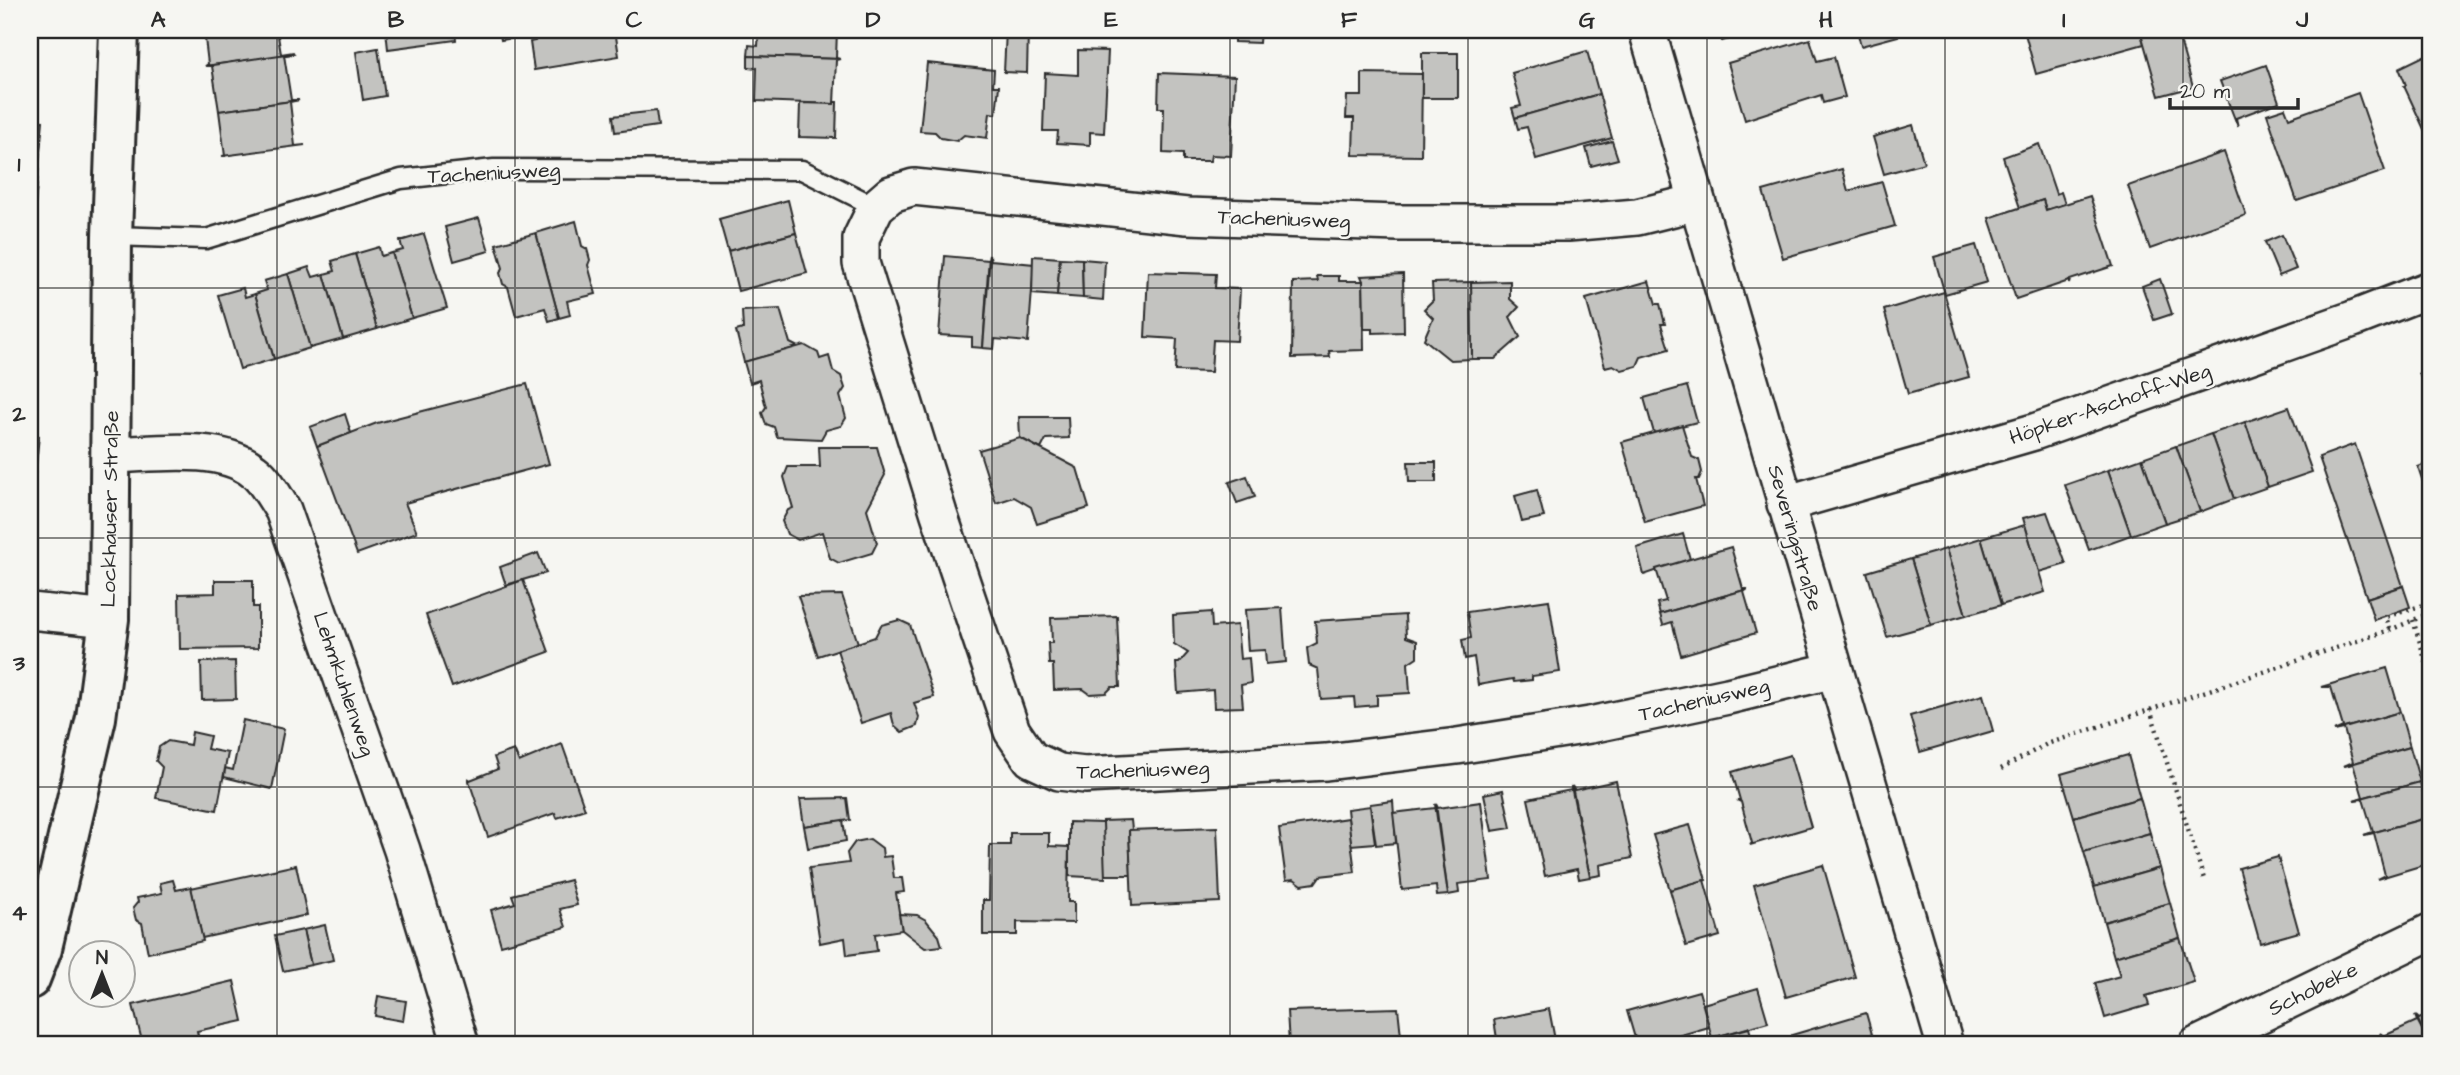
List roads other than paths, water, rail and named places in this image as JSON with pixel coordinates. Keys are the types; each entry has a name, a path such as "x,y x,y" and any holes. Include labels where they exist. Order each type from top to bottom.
{"street":[{"name":"Lockhauser Straße","path":"30,979 42,948 96,718 109,619 112,236 119,30"},
{"name":"Severingstraße","path":"1647,30 1945,1045"},
{"name":"Tacheniusweg","path":"1698,202 1637,217 1569,223 1398,223 1187,216 914,187 891,194 876,207 861,238 861,263 939,514 1012,731 1031,759 1059,772 1085,775 1326,762 1457,746 1590,725 1834,670"},
{"name":"Höpker-Aschoff-Weg","path":"1786,505 2034,432 2430,289"},
{"name":"Lehmkuhlenweg","path":"111,455 185,452 226,457 255,471 283,510 402,850 461,1045"},
{"path":"30,611 109,619"},
{"name":"Schobeke","path":"2196,1045 2430,932"}],"lane":[{"name":"Tacheniusweg","path":"112,236 206,239 401,178 494,169 803,170 876,207"}]}
